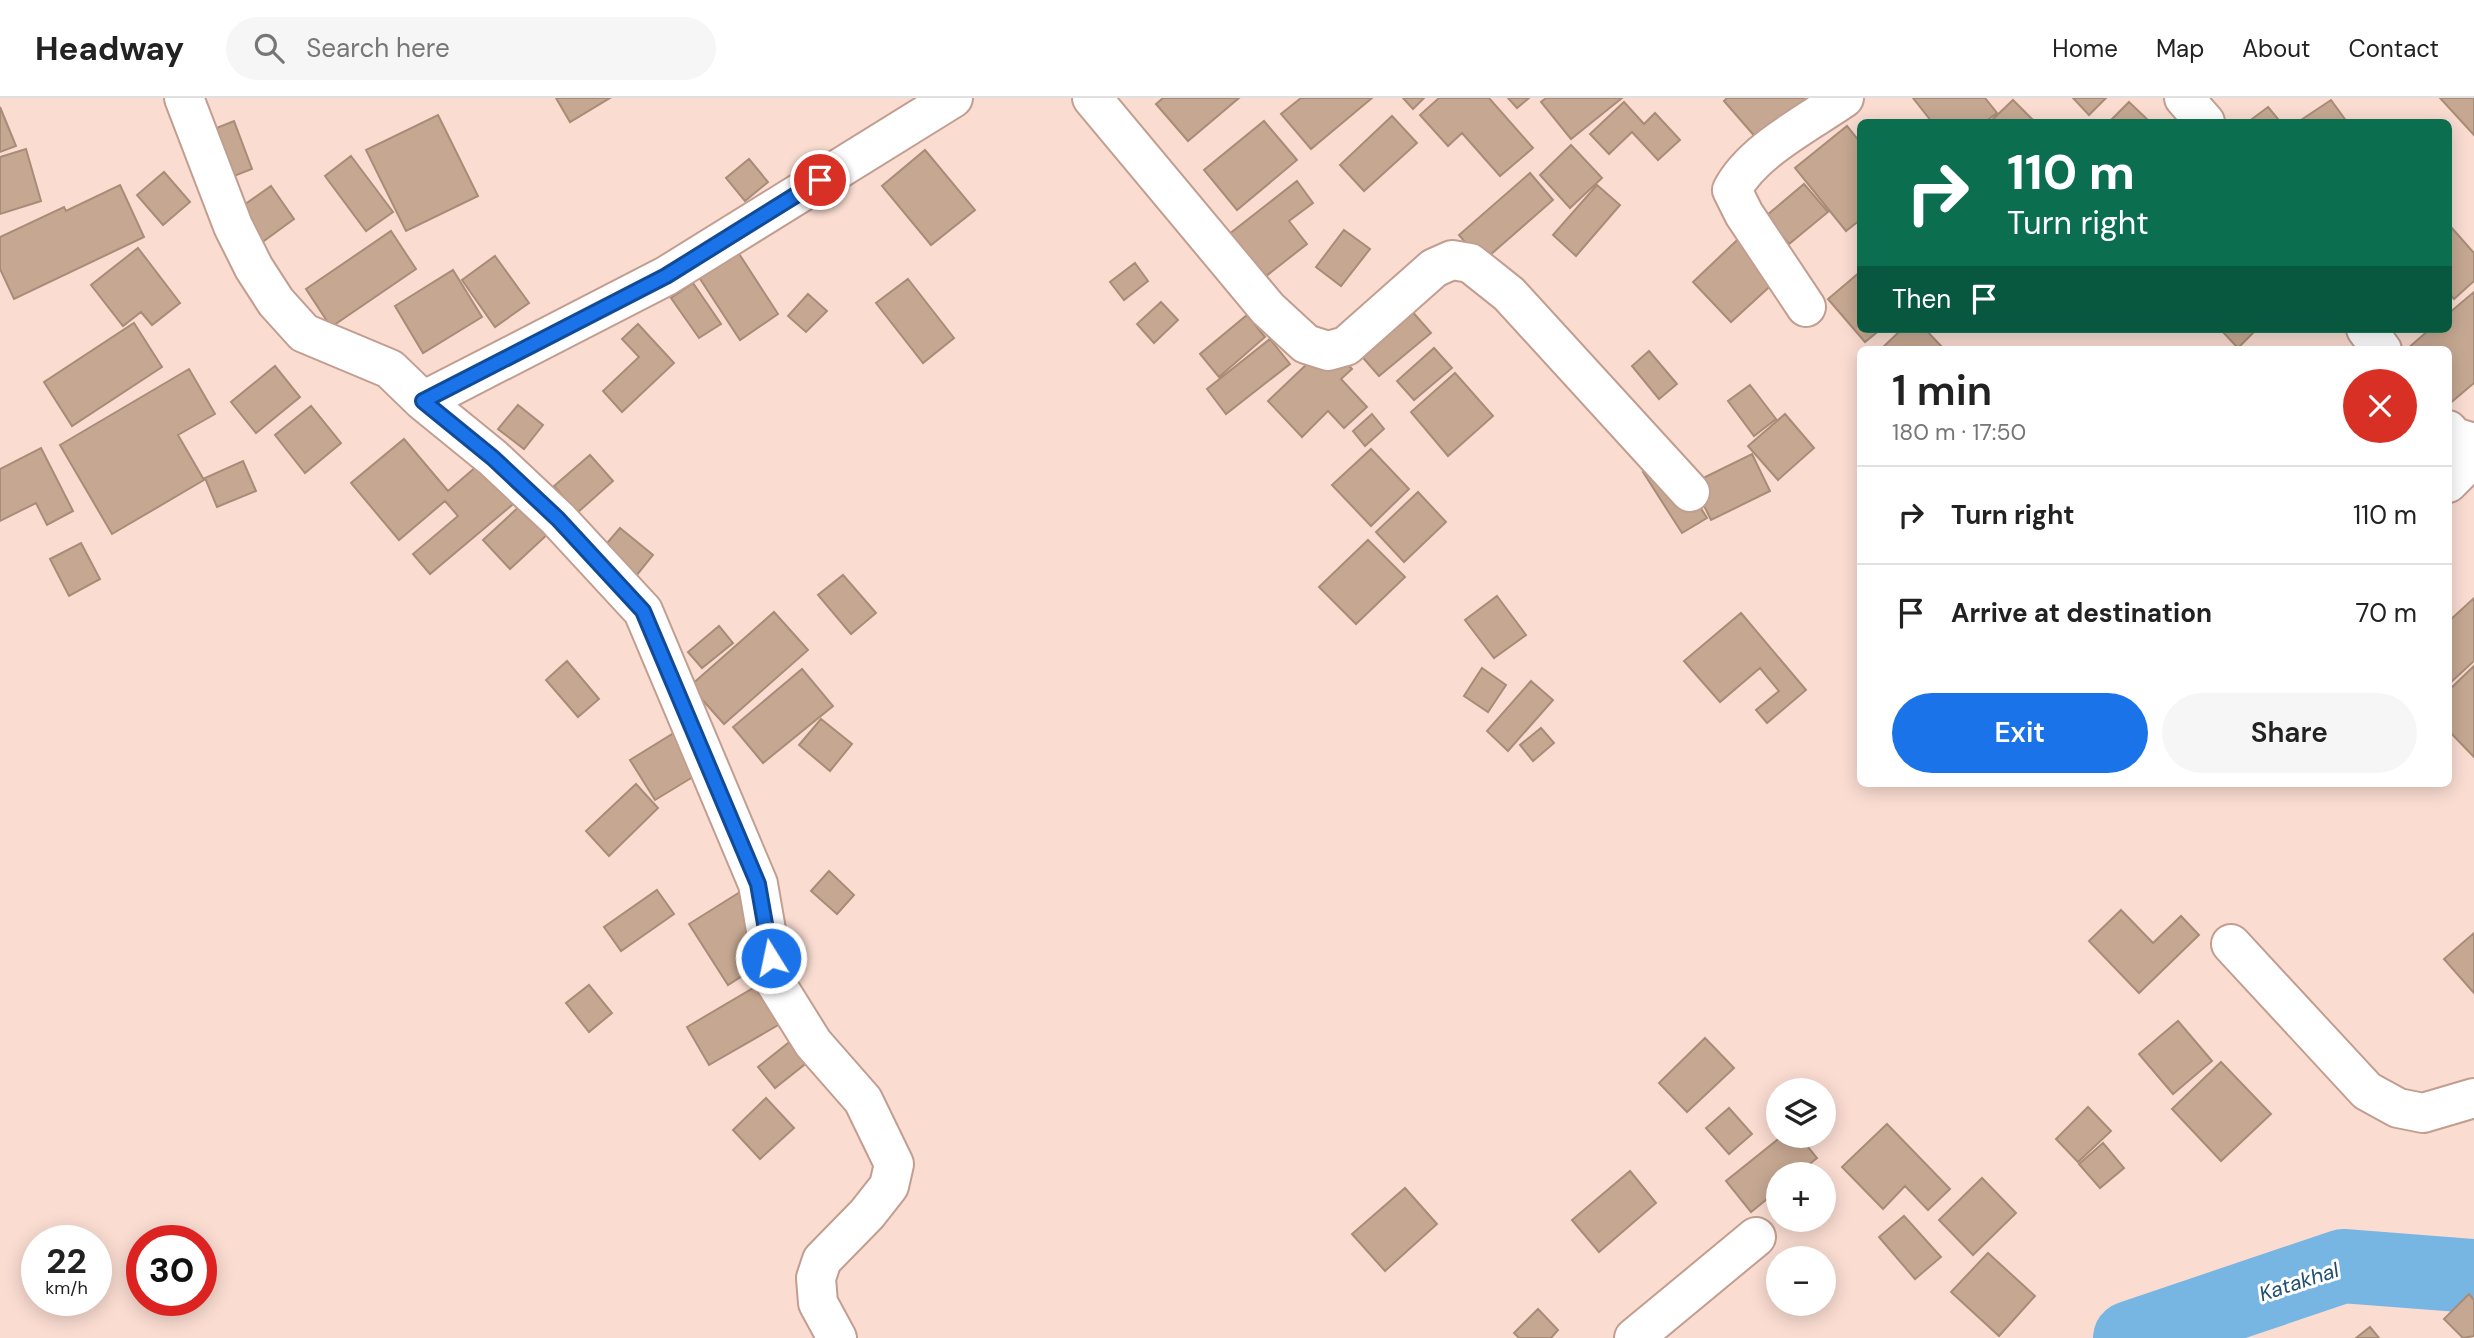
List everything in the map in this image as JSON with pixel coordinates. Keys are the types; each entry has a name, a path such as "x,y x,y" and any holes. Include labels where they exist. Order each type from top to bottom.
{"street":[{"path":"184,98 233,226 254,268 276,302 304,333 390,369 423,401 493,458 558,519 643,611 758,884 775,982 814,1043 863,1100 894,1164 889,1185 882,1195 822,1260 816,1278 818,1303 836,1338"},
{"path":"423,401 666,276 953,98"},
{"path":"1092,98 1268,309 1306,344 1328,351 1346,346 1434,268 1452,260 1470,263 1509,294 1689,492"},
{"path":"1806,307 1744,214 1732,190 1741,173 1759,156 1844,98"},
{"path":"2184,98 2202,119"},
{"path":"2452,435 2474,443"},
{"path":"2452,479 2474,457"},
{"path":"2231,944 2367,1091 2399,1108 2423,1113 2474,1098"},
{"path":"1634,1338 1756,1237"}],"building":[{"path":"556,98 610,98 570,122"},
{"path":"1163,98 1239,98 1188,141 1156,104"},
{"path":"1301,98 1372,98 1311,149 1281,114"},
{"path":"1403,98 1424,98 1413,109"},
{"path":"1439,98 1489,98 1533,148 1500,176 1462,133 1448,146 1420,115"},
{"path":"1508,98 1529,98 1517,108"},
{"path":"1546,98 1622,98 1571,139 1541,102"},
{"path":"1727,98 1808,98 1758,140 1724,101"},
{"path":"1913,98 1985,98 1997,113 1989,119 1930,119"},
{"path":"2073,98 2106,98 2089,115"},
{"path":"2440,98 2474,98 2474,135"},
{"path":"2013,100 2032,119 1993,119"},
{"path":"2331,100 2345,119 2302,119"},
{"path":"1624,102 1644,124 1655,113 1680,140 1658,160 1632,132 1609,154 1590,134"},
{"path":"2129,102 2147,119 2112,119"},
{"path":"0,107 16,146 0,152"},
{"path":"2268,107 2278,119 2252,119"},
{"path":"438,115 478,196 406,231 366,150"},
{"path":"1392,116 1417,143 1364,191 1340,165"},
{"path":"234,121 252,169 216,183 199,135"},
{"path":"1264,121 1297,160 1237,210 1204,170"},
{"path":"1847,126 1857,138 1857,222 1846,231 1795,168"},
{"path":"1571,145 1602,178 1570,208 1540,175"},
{"path":"26,149 41,201 0,214 0,157"},
{"path":"925,150 975,210 931,245 882,186"},
{"path":"351,156 393,212 366,231 325,176"},
{"path":"749,159 768,182 745,201 726,178"},
{"path":"164,172 190,202 163,225 137,195"},
{"path":"1530,173 1553,200 1482,262 1459,235"},
{"path":"1297,181 1313,203 1289,221 1307,244 1261,280 1228,235"},
{"path":"1804,184 1828,212 1789,244 1766,216"},
{"path":"120,185 144,237 14,299 0,269 0,237 64,207 66,211"},
{"path":"1597,185 1620,205 1576,256 1553,235"},
{"path":"271,186 294,219 261,243 237,210"},
{"path":"1752,226 1791,267 1731,322 1693,282"},
{"path":"2452,228 2474,253 2474,281 2454,299"},
{"path":"1344,230 1370,249 1341,286 1316,267"},
{"path":"391,231 416,269 331,327 306,289"},
{"path":"734,246 778,314 740,340 695,271"},
{"path":"138,248 180,303 152,325 141,312 123,326 91,285"},
{"path":"495,256 529,303 495,327 462,280"},
{"path":"1135,263 1148,281 1124,300 1110,282"},
{"path":"453,270 482,317 423,353 395,306"},
{"path":"1857,275 1857,333 1828,299"},
{"path":"908,279 954,338 923,363 876,303"},
{"path":"693,283 721,324 699,338 671,298"},
{"path":"2474,292 2474,383 2452,402 2452,346 2411,346 2425,333 2452,333 2452,311"},
{"path":"1396,293 1431,333 1379,376 1345,337"},
{"path":"808,294 827,311 806,332 788,316"},
{"path":"1161,302 1178,320 1154,343 1137,324"},
{"path":"1247,315 1265,337 1219,377 1200,354"},
{"path":"134,323 162,367 72,426 44,382"},
{"path":"638,324 674,363 622,412 603,391 639,357 622,339"},
{"path":"1857,333 1876,333 1865,342"},
{"path":"1898,333 1929,333 1941,346 1884,346"},
{"path":"2224,333 2253,333 2240,346 2236,346"},
{"path":"1270,339 1290,364 1226,414 1207,389"},
{"path":"1328,344 1352,369 1341,379 1367,407 1344,428 1328,411 1302,437 1268,401"},
{"path":"1434,348 1452,368 1414,400 1397,381"},
{"path":"1649,351 1677,384 1659,399 1632,366"},
{"path":"275,366 300,397 256,433 231,402"},
{"path":"189,369 215,414 178,435 204,480 112,534 60,445"},
{"path":"1455,373 1493,416 1448,456 1411,412"},
{"path":"1750,385 1776,419 1754,436 1728,401"},
{"path":"518,405 543,425 524,449 498,429"},
{"path":"311,406 341,443 305,473 275,435"},
{"path":"1372,414 1384,429 1365,446 1353,431"},
{"path":"1785,414 1814,448 1778,480 1748,446"},
{"path":"404,439 448,491 484,460 518,500 430,574 413,554 458,516 445,501 399,540 351,483"},
{"path":"41,448 73,511 47,525 36,503 0,521 0,469"},
{"path":"1371,449 1409,489 1371,526 1332,485"},
{"path":"1752,454 1770,491 1711,520 1693,483"},
{"path":"590,455 613,481 577,513 554,486"},
{"path":"1668,456 1707,518 1682,533 1643,472"},
{"path":"243,461 256,491 217,507 205,478"},
{"path":"1418,492 1446,522 1404,562 1376,532"},
{"path":"523,503 550,532 510,569 483,540"},
{"path":"620,528 653,555 636,576 603,548"},
{"path":"1368,540 1405,577 1356,624 1319,587"},
{"path":"81,543 100,579 69,596 50,559"},
{"path":"843,575 876,613 851,634 818,595"},
{"path":"1497,596 1526,635 1494,658 1465,620"},
{"path":"2474,598 2474,661 2452,681 2452,618"},
{"path":"774,612 808,650 724,724 690,686"},
{"path":"1741,613 1806,690 1767,723 1756,710 1779,691 1760,668 1720,702 1684,661"},
{"path":"719,626 733,643 702,668 688,652"},
{"path":"567,661 599,699 578,717 546,680"},
{"path":"2474,666 2474,757 2452,734 2452,687"},
{"path":"1482,668 1506,685 1488,712 1464,696"},
{"path":"802,669 833,706 763,763 733,727"},
{"path":"1531,681 1553,700 1508,751 1487,731"},
{"path":"821,719 852,744 830,771 799,745"},
{"path":"682,728 706,769 655,800 630,760"},
{"path":"1541,728 1554,743 1533,761 1520,745"},
{"path":"636,784 658,808 609,856 586,831"},
{"path":"829,871 854,895 837,914 811,891"},
{"path":"657,890 674,914 621,951 604,927"},
{"path":"740,892 779,952 728,985 689,924"},
{"path":"2121,910 2153,943 2181,916 2199,935 2139,993 2089,941"},
{"path":"2474,933 2474,993 2444,959"},
{"path":"765,981 787,1020 709,1065 687,1027"},
{"path":"589,985 612,1013 589,1032 566,1003"},
{"path":"2178,1021 2212,1061 2173,1094 2139,1054"},
{"path":"1705,1038 1734,1068 1687,1112 1659,1083"},
{"path":"792,1040 809,1061 775,1088 758,1067"},
{"path":"2221,1062 2271,1114 2221,1161 2172,1109"},
{"path":"766,1098 794,1128 760,1159 733,1130"},
{"path":"2088,1107 2111,1131 2078,1162 2056,1139"},
{"path":"1729,1108 1752,1134 1729,1154 1706,1128"},
{"path":"1887,1124 1950,1189 1928,1210 1905,1186 1883,1209 1842,1167"},
{"path":"2103,1143 2124,1168 2100,1188 2079,1164"},
{"path":"1767,1148 1809,1148 1817,1158 1812,1162 1766,1162 1766,1200 1751,1212 1726,1181"},
{"path":"1630,1171 1656,1203 1599,1252 1572,1220"},
{"path":"1982,1178 2016,1213 1973,1255 1939,1220"},
{"path":"1405,1188 1437,1224 1385,1271 1352,1234"},
{"path":"1904,1216 1941,1257 1915,1279 1879,1237"},
{"path":"1988,1253 2035,1296 1999,1336 1951,1292"},
{"path":"2469,1294 2474,1300 2474,1336 2463,1338 2444,1319"},
{"path":"1538,1309 1558,1330 1551,1338 1519,1338 1514,1333"},
{"path":"2370,1327 2379,1338 2356,1338"}],"waterway":[{"name":"Katakhal","path":"2130,1338 2343,1266 2474,1276"}],"route":[{"path":"771,958 758,884 643,611 558,519 493,458 423,401 666,276 820,180"}]}
